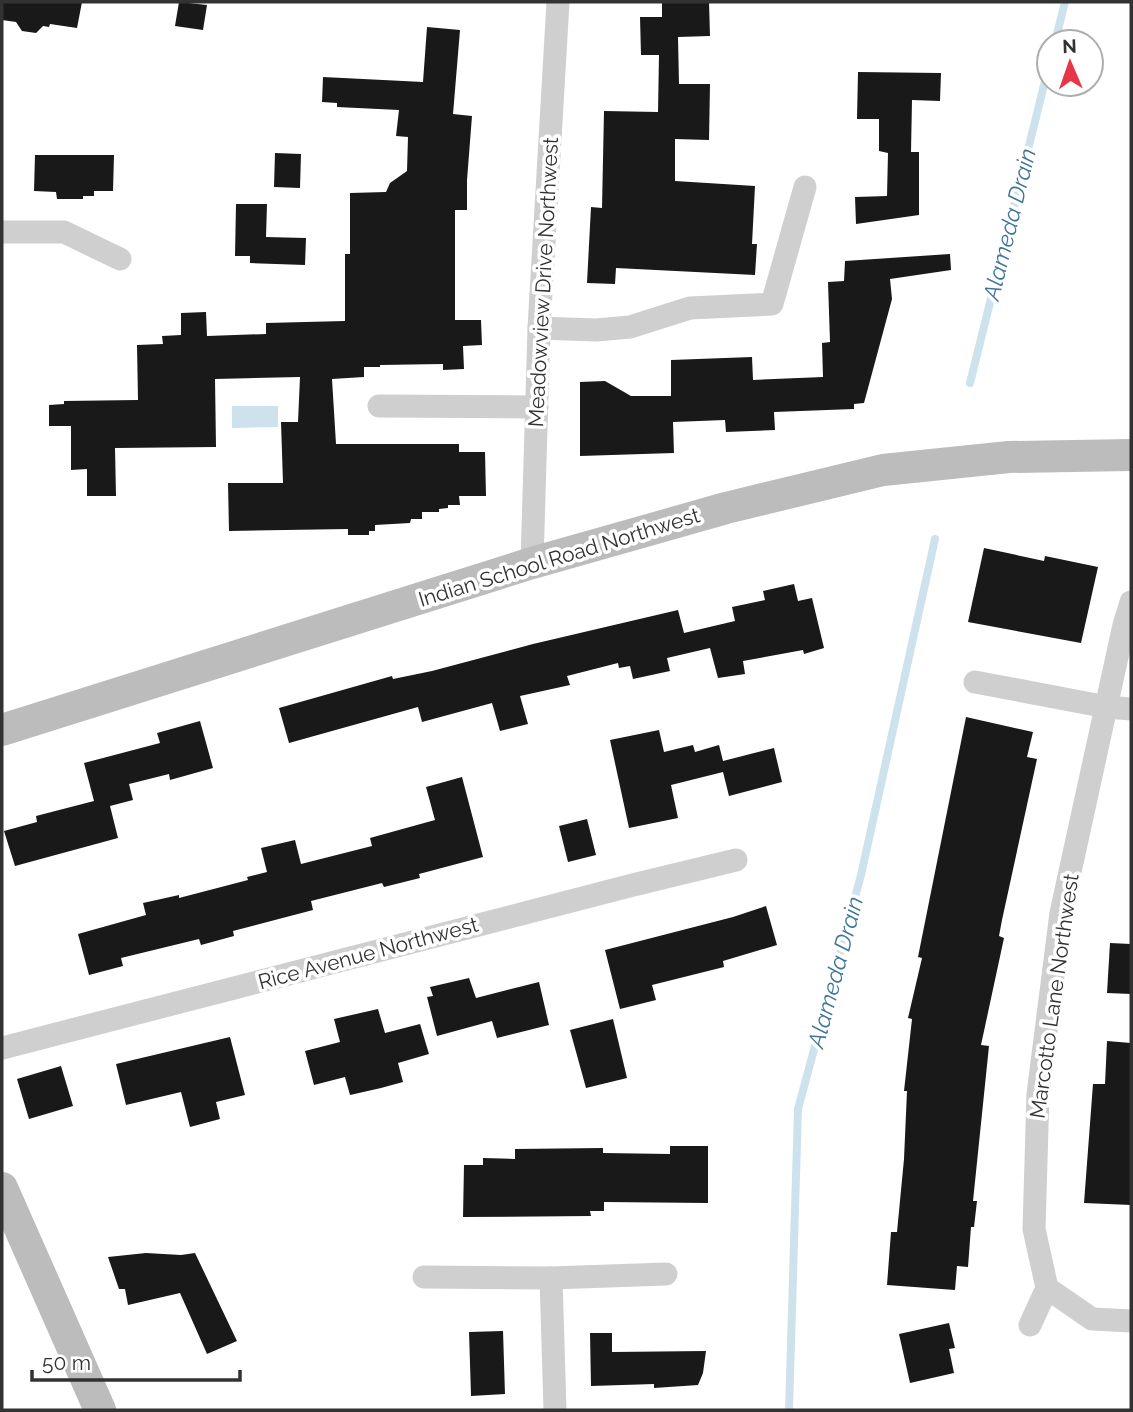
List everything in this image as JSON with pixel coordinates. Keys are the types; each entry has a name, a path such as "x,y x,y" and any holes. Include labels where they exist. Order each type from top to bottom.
{"main road":[{"name":"Indian School Road Northwest","path":"2,730 532,563 726,508 883,470 1009,457 1131,455"},
{"path":"2,1188 100,1410"}],"street":[{"name":"Meadowview Drive Northwest","path":"532,563 540,328 558,2"},
{"path":"540,328 596,330 630,327 690,307 772,304 805,187"},
{"path":"2,232 64,232 120,259"},
{"path":"379,406 537,407"},
{"name":"Marcotto Lane Northwest","path":"1047,1287 1034,1229 1038,1094 1061,913 1131,602"},
{"name":"Marcotto Lane Northwest","path":"1107,708 1131,672"},
{"path":"975,682 1107,708 1131,709"},
{"name":"Rice Avenue Northwest","path":"2,1048 736,860"},
{"path":"424,1277 551,1278 666,1274"},
{"path":"551,1278 555,1410"},
{"path":"1030,1325 1047,1287 1092,1319 1131,1321"}],"water":[{"path":"232,406 278,406 278,427 232,428"}],"building":[{"path":"2,2 82,2 77,28 50,24 49,27 43,26 36,33 22,31 16,22 2,20"},
{"path":"179,2 207,5 203,30 175,26"},
{"path":"662,2 709,2 710,36 678,37 679,84 710,84 709,140 675,139 675,181 755,186 752,244 757,244 755,275 616,268 615,284 587,283 591,207 602,208 604,111 658,112 659,55 641,55 640,17 662,17"},
{"path":"427,27 460,30 453,114 472,116 467,210 455,210 455,320 481,320 482,345 463,346 464,369 443,370 443,364 380,365 364,367 364,377 332,379 336,444 459,444 459,452 485,452 486,496 459,496 460,505 448,505 448,508 439,509 439,512 422,512 422,519 411,519 410,523 375,525 375,531 369,531 369,535 348,535 348,529 229,531 228,483 283,483 281,422 298,422 300,377 215,379 216,447 115,448 116,496 87,496 87,469 71,470 71,426 49,426 49,405 64,404 64,401 138,400 137,345 163,344 162,336 181,335 181,313 206,312 207,336 266,334 266,323 345,321 345,254 350,254 350,193 386,192 390,183 407,171 408,137 396,136 399,110 337,107 337,103 322,102 323,77 423,82"},
{"path":"858,72 941,73 940,101 912,100 911,152 919,152 919,215 856,224 855,197 887,196 888,153 879,151 879,119 857,119"},
{"path":"275,153 301,154 300,188 274,187"},
{"path":"35,155 114,155 113,191 94,191 94,196 83,196 83,199 57,199 56,192 34,191"},
{"path":"236,204 267,204 266,237 306,238 305,265 250,263 250,256 235,256"},
{"path":"950,254 951,270 890,279 892,299 864,403 854,404 854,409 774,412 775,430 726,432 725,420 673,422 674,453 580,456 580,382 605,381 631,396 671,396 671,360 752,357 753,380 823,377 822,343 830,342 828,282 844,281 845,261"},
{"path":"984,548 1044,561 1045,556 1098,567 1081,643 968,622"},
{"path":"794,584 798,601 812,598 824,648 804,654 803,650 743,661 745,674 718,678 710,648 667,658 670,671 633,679 630,666 619,668 618,663 567,676 570,685 520,696 528,724 500,731 492,703 422,722 418,707 289,743 279,708 392,676 393,679 432,671 678,610 684,633 735,621 732,607 765,600 763,591"},
{"path":"966,717 1033,732 1027,757 1037,759 1002,920 999,936 1004,938 981,1045 989,1046 973,1201 977,1201 974,1227 971,1227 968,1267 957,1266 955,1290 887,1285 891,1232 897,1232 904,1159 907,1091 904,1091 912,1019 908,1018 922,958 918,957"},
{"path":"200,721 213,768 170,780 169,774 129,784 133,800 110,806 118,838 15,866 4,831 37,822 36,816 94,801 84,763 160,743 157,733"},
{"path":"659,730 664,752 693,745 695,752 719,745 723,761 774,748 782,782 729,796 723,772 671,785 678,818 629,828 610,740"},
{"path":"462,777 483,857 419,874 420,878 384,887 382,883 311,901 313,910 233,931 234,936 201,945 199,939 121,958 123,966 89,975 78,934 146,915 143,903 179,895 179,898 248,880 247,877 267,872 261,848 295,840 301,864 372,846 370,838 435,820 426,787"},
{"path":"587,819 596,855 568,862 559,826"},
{"path":"766,906 777,945 723,961 724,967 652,985 656,1000 620,1009 605,950"},
{"path":"1110,943 1131,944 1131,994 1107,993"},
{"path":"469,978 476,998 539,982 549,1025 497,1038 492,1021 437,1036 427,997 433,996 430,987"},
{"path":"378,1009 385,1033 420,1024 429,1054 398,1063 403,1082 381,1088 350,1095 345,1077 314,1085 305,1051 340,1042 334,1019"},
{"path":"613,1019 627,1078 586,1088 570,1030"},
{"path":"230,1037 245,1095 216,1102 220,1119 190,1127 181,1092 126,1105 116,1064"},
{"path":"1107,1041 1131,1043 1131,1205 1084,1203 1093,1084 1105,1084"},
{"path":"61,1066 73,1106 29,1119 17,1079"},
{"path":"670,1146 708,1146 708,1203 604,1202 604,1211 590,1211 591,1216 463,1217 464,1165 483,1165 483,1158 515,1159 515,1149 603,1148 603,1153 670,1154"},
{"path":"146,1253 195,1253 237,1341 207,1354 180,1293 128,1305 125,1289 119,1289 108,1257"},
{"path":"949,1323 955,1348 949,1349 954,1373 910,1383 899,1334"},
{"path":"503,1331 505,1394 471,1396 469,1332"},
{"path":"590,1333 612,1333 612,1352 706,1351 703,1373 698,1385 654,1388 654,1384 591,1386"}],"waterway":[{"name":"Alameda Drain","path":"1058,28 1065,2"},
{"name":"Alameda Drain","path":"970,383 1041,98"},
{"name":"Alameda Drain","path":"789,1410 798,1109 861,875 935,539"}]}
